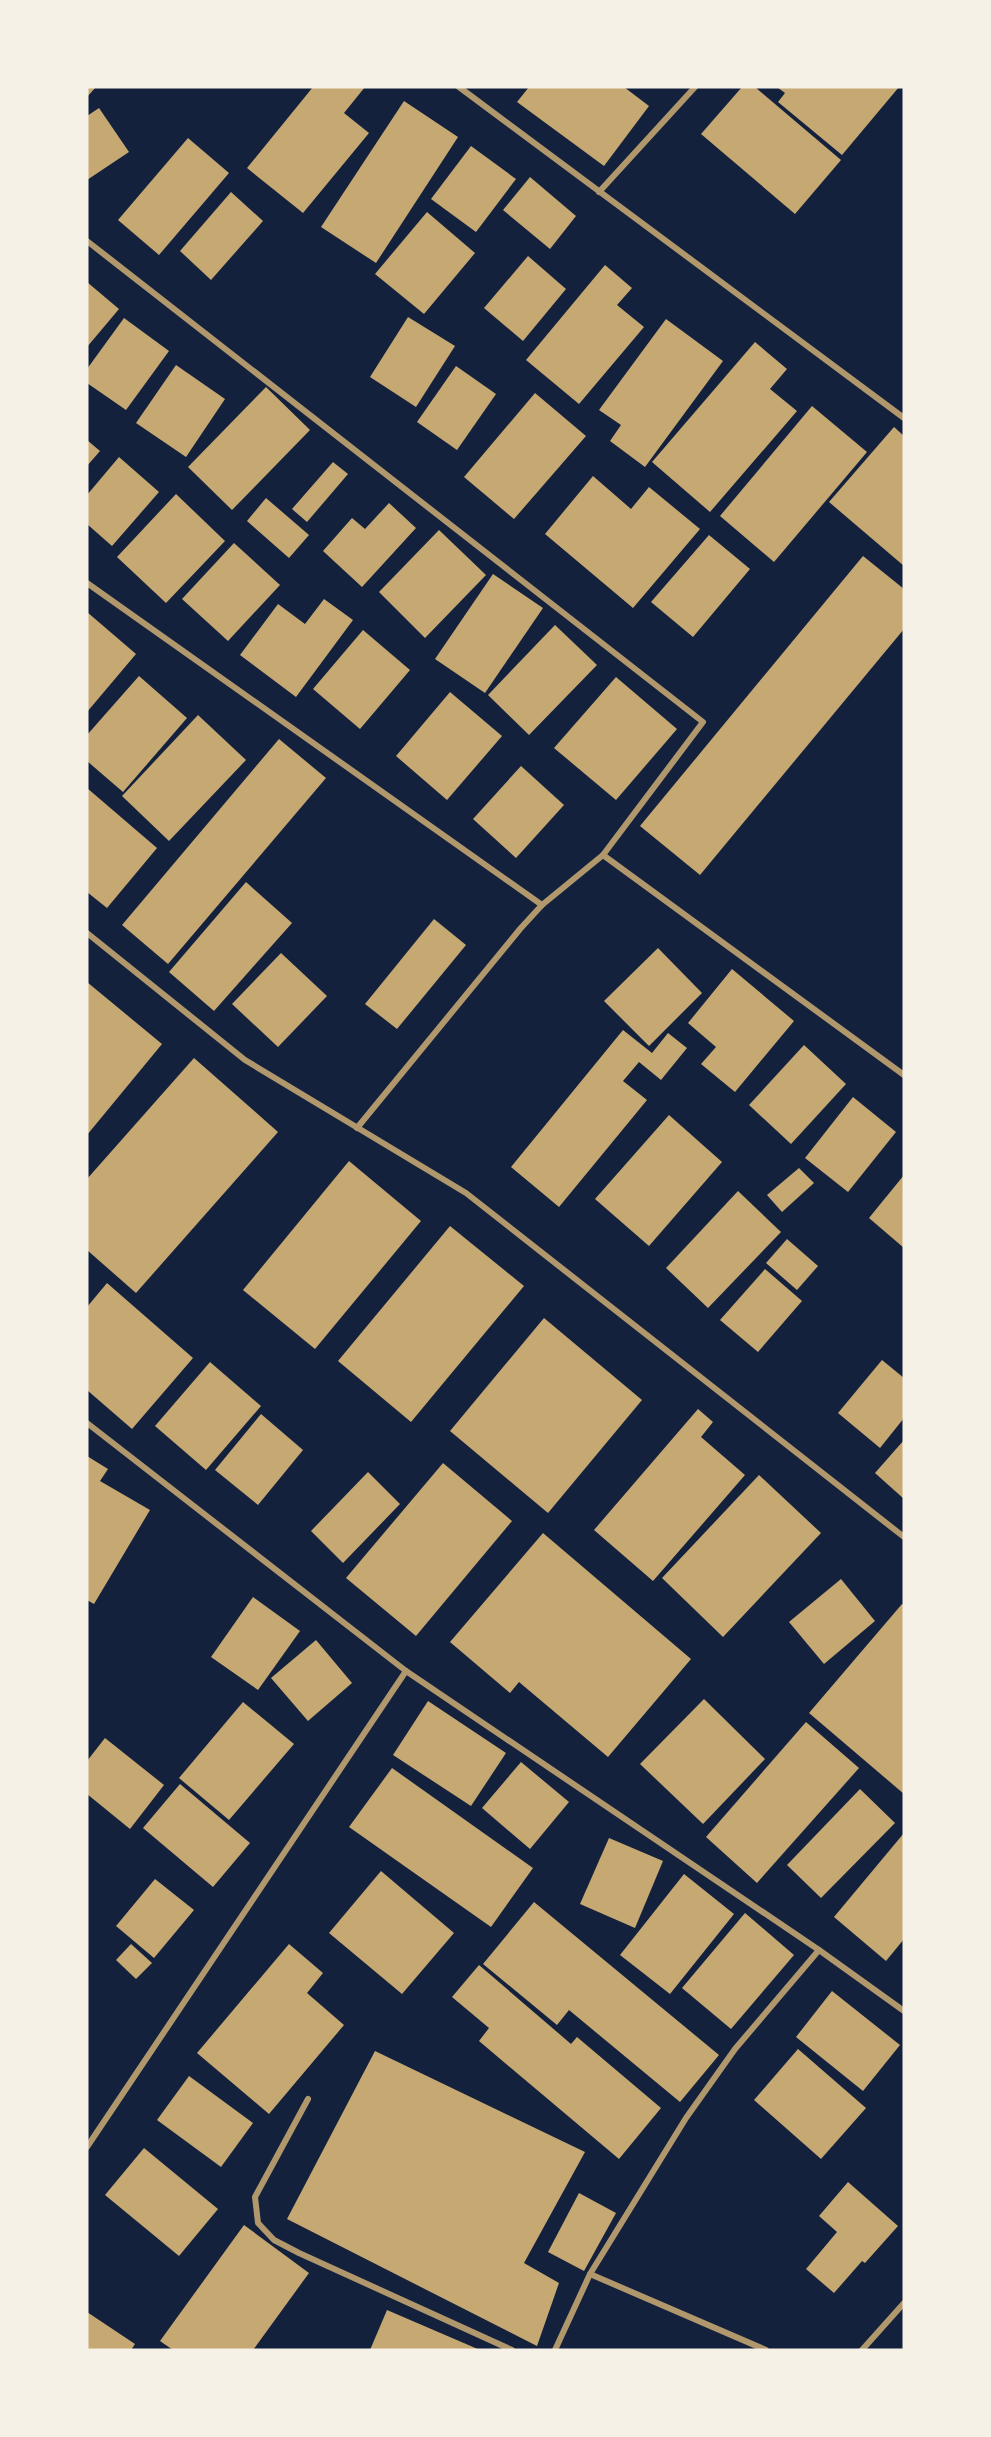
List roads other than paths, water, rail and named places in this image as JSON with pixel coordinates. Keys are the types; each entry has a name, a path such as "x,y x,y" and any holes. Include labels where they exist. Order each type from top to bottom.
{"street":[{"path":"459,87 904,418"},
{"path":"599,192 695,87"},
{"path":"87,241 703,722 603,855 542,905 520,929 357,1128"},
{"path":"87,583 542,905"},
{"path":"603,855 904,1075"},
{"path":"87,933 244,1060 466,1193 904,1537"},
{"path":"87,1423 406,1671 819,1950 904,2011"},
{"path":"87,2148 406,1671"},
{"path":"555,2350 590,2274 638,2194 705,2092 735,2049 819,1950"},
{"path":"308,2099 255,2197 258,2223 274,2240 299,2253 512,2350"},
{"path":"590,2274 766,2350"},
{"path":"862,2350 904,2303"}]}
